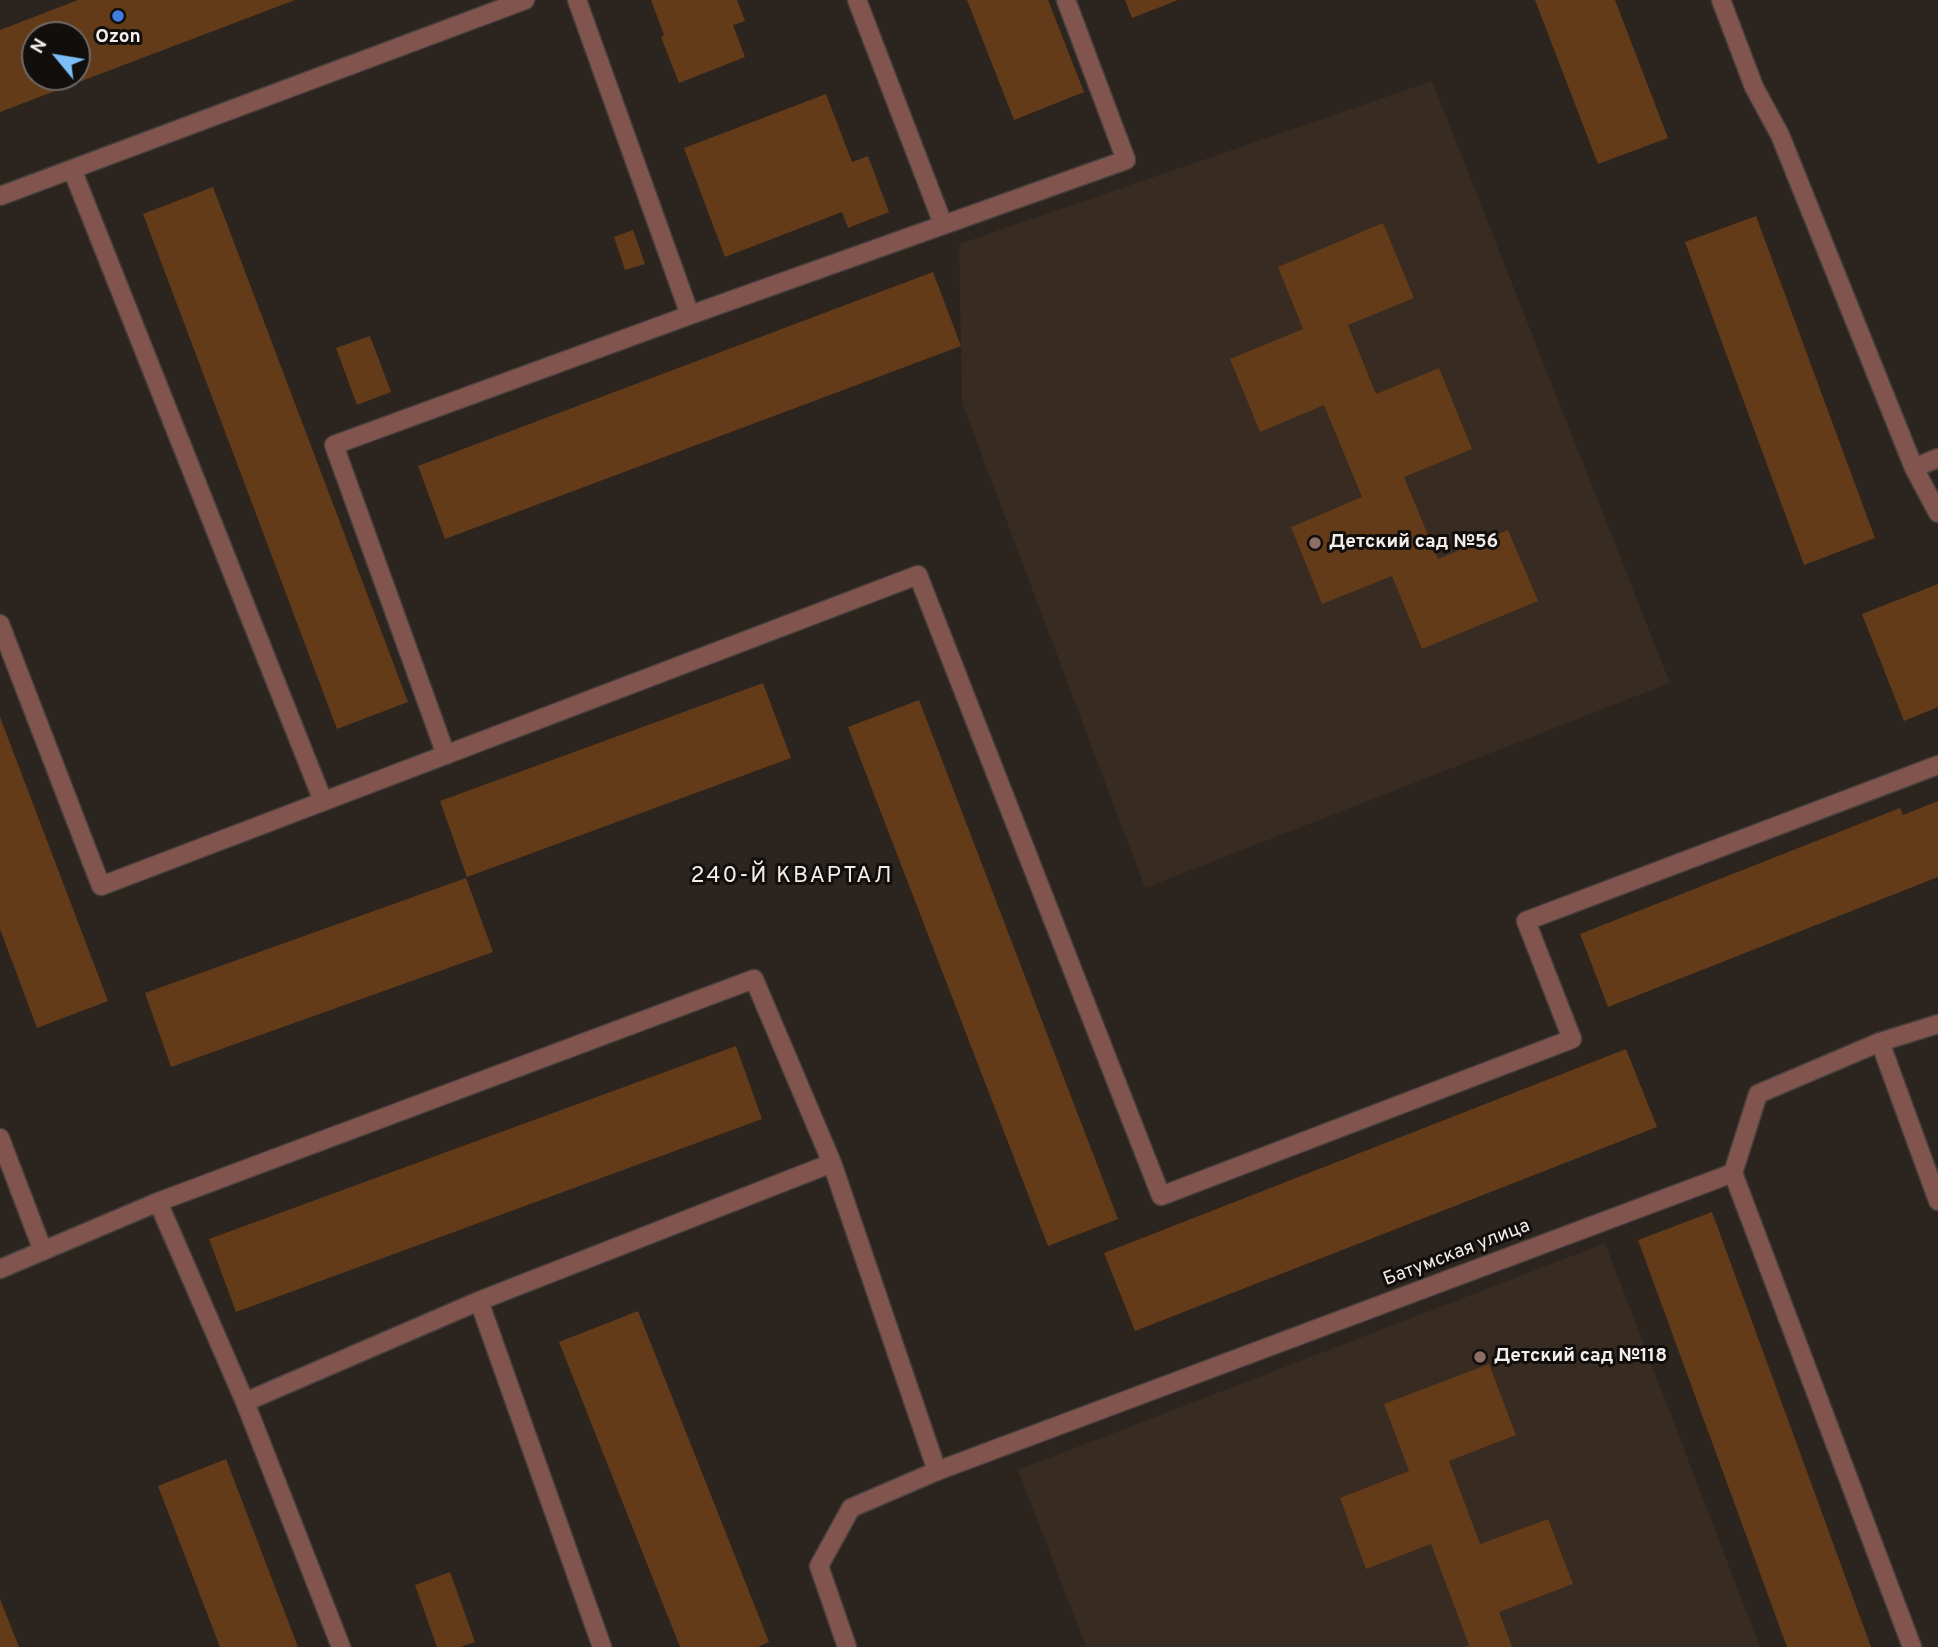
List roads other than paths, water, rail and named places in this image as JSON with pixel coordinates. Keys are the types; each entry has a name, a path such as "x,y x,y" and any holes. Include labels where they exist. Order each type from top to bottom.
{"street":[{"path":"0,196 525,0"},
{"path":"577,0 690,315"},
{"path":"858,0 943,224"},
{"path":"446,755 334,445 1126,160 1066,0"},
{"path":"1723,0 1754,87 1780,135 1914,468 1938,513"},
{"path":"72,169 323,802"},
{"path":"1914,468 1938,457"},
{"path":"0,624 101,886 918,575 1161,1196 1572,1039 1526,921 1938,765"},
{"path":"0,1269 158,1202 754,979 832,1163 937,1471"},
{"path":"1912,1647 1733,1173 1758,1094 1880,1042 1938,1024"},
{"path":"1880,1042 1938,1201"},
{"path":"0,1138 43,1251"},
{"path":"245,1402 479,1301 832,1163"},
{"name":"Батумская улица","path":"847,1647 819,1566 851,1508 937,1471 1733,1173"},
{"path":"158,1202 245,1402 341,1647"},
{"path":"479,1301 602,1647"}],"place":[{"name":"Ozon","path":"118,16"},
{"name":"Детский сад №56","path":"1315,543"},
{"name":"Детский сад №118","path":"1480,1357"}],"district":[{"name":"240-Й КВАРТАЛ","path":"792,877"}]}
